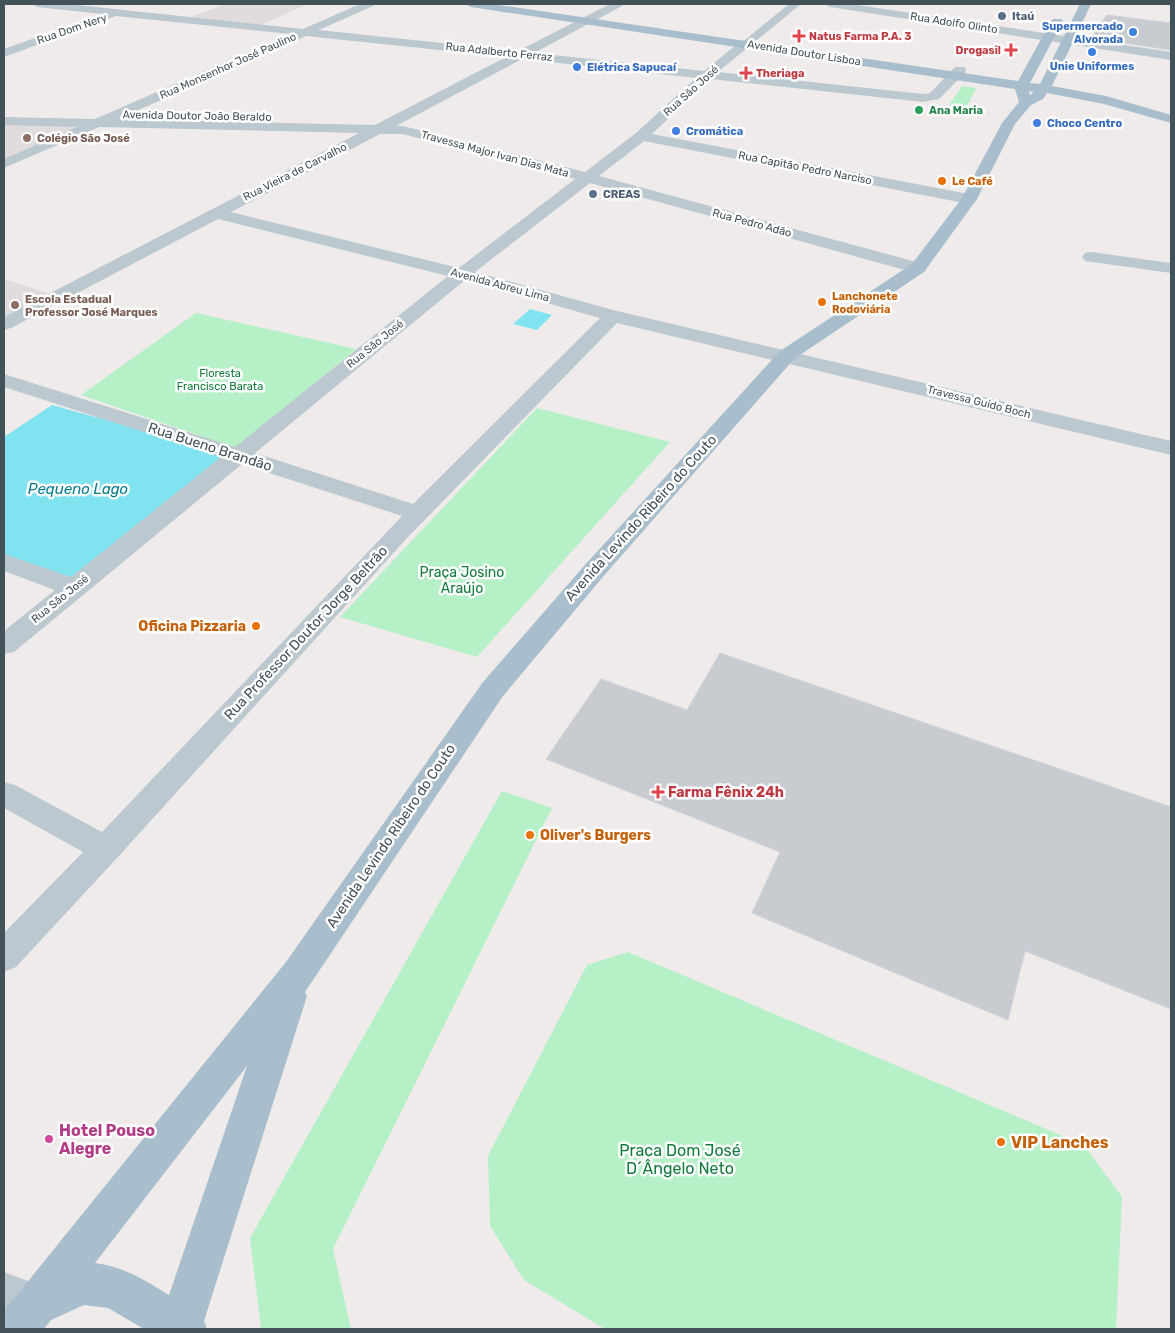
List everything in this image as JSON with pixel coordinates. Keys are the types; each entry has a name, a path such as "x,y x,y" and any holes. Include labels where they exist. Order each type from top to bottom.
{"main road":[{"name":"Avenida Doutor Lisboa","path":"471,4 590,19 956,73 1033,88"},
{"name":"Avenida Doutor Lisboa","path":"508,4 590,19"},
{"path":"1033,88 1066,40 1086,4"},
{"path":"1033,88 1048,37 1061,12"},
{"path":"1033,88 1107,94 1171,111"},
{"path":"1033,88 1106,100 1171,119"},
{"name":"Avenida Levindo Ribeiro do Couto","path":"19,1309 295,977 493,689 593,572 787,355 918,268 969,199 1009,123 1033,88"},
{"name":"Avenida Levindo Ribeiro do Couto","path":"181,1328 295,977"},
{"path":"19,1309 82,1282 114,1287 181,1328"}],"street":[{"name":"Rua Adalberto Ferraz","path":"37,4 923,98 934,96 956,73"},
{"name":"Rua Dom Nery","path":"4,53 140,4"},
{"name":"Rua Monsenhor José Paulino","path":"4,164 369,4"},
{"name":"Rua Vieira de Carvalho","path":"4,324 214,213 391,127 519,54 618,4"},
{"name":"Rua São José","path":"4,644 462,274 641,136 708,74 796,4"},
{"name":"Rua Adolfo Olinto","path":"830,4 1171,56"},
{"name":"Avenida Doutor João Beraldo","path":"4,112 117,114 253,122 391,127"},
{"name":"Avenida Doutor João Beraldo","path":"4,121 96,123 253,122"},
{"name":"Travessa Major Ivan Dias Mata","path":"391,127 586,177"},
{"name":"Rua Capitão Pedro Narciso","path":"641,136 969,199"},
{"name":"Rua Pedro Adão","path":"586,177 918,268"},
{"name":"Avenida Abreu Lima","path":"214,213 462,274 613,316 787,355"},
{"path":"1090,257 1171,268"},
{"name":"Rua Professor Doutor Jorge Beltrão","path":"4,956 418,513 613,316"},
{"name":"Travessa Guido Boch","path":"787,355 1171,448"},
{"name":"Rua Bueno Brandão","path":"4,380 418,513"},
{"path":"4,562 74,588"},
{"path":"4,794 106,849"}],"shaded area":[{"path":"225,4 308,4 261,25 191,17"},
{"name":"Colégio São José","path":"4,123 75,124 76,128 4,159"},
{"name":"Escola Estadual Professor José Marques","path":"4,279 50,294 4,317"}],"green space":[{"path":"962,86 976,88 966,108 949,105"},
{"name":"Floresta Francisco Barata","path":"196,313 356,349 236,448 81,395"},
{"name":"Praça Josino Araújo","path":"537,408 670,442 477,657 340,617"},
{"path":"502,791 552,808 333,1249 351,1329 261,1329 250,1238"},
{"name":"Praça Dom José D´Ângelo Neto","path":"628,952 1084,1145 1122,1197 1116,1329 605,1329 524,1280 490,1226 488,1156 587,965"}],"water":[{"path":"530,309 552,315 537,330 513,324"},
{"name":"Pequeno Lago","path":"52,405 237,456 74,588 4,562 4,437"}],"building":[{"name":"Supermercado Alvorada","path":"1107,15 1171,23 1171,50 1091,38"},
{"path":"720,653 1171,807 1171,1009 1025,951 1008,1020 752,913 780,852 546,759 601,679 687,710"}],"place":[{"name":"Itaú","path":"1002,16"},
{"name":"Supermercado Alvorada","path":"1133,32"},
{"name":"Natus Farma P.A. 3","path":"799,36"},
{"name":"Drogasil","path":"1011,50"},
{"name":"Unie Uniformes","path":"1092,52"},
{"name":"Elétrica Sapucaí","path":"577,67"},
{"name":"Theriaga","path":"746,73"},
{"name":"Ana Maria","path":"919,110"},
{"name":"Choco Centro","path":"1037,123"},
{"name":"Cromática","path":"676,131"},
{"name":"Colégio São José","path":"27,138"},
{"name":"Le Café","path":"942,181"},
{"name":"CREAS","path":"593,194"},
{"name":"Lanchonete Rodoviária","path":"822,302"},
{"name":"Escola Estadual Professor José Marques","path":"15,305"},
{"name":"Oficina Pizzaria","path":"256,626"},
{"name":"Farma Fênix 24h","path":"658,792"},
{"name":"Oliver's Burgers","path":"530,835"},
{"name":"Hotel Pouso Alegre","path":"49,1139"},
{"name":"VIP Lanches","path":"1001,1142"}]}
